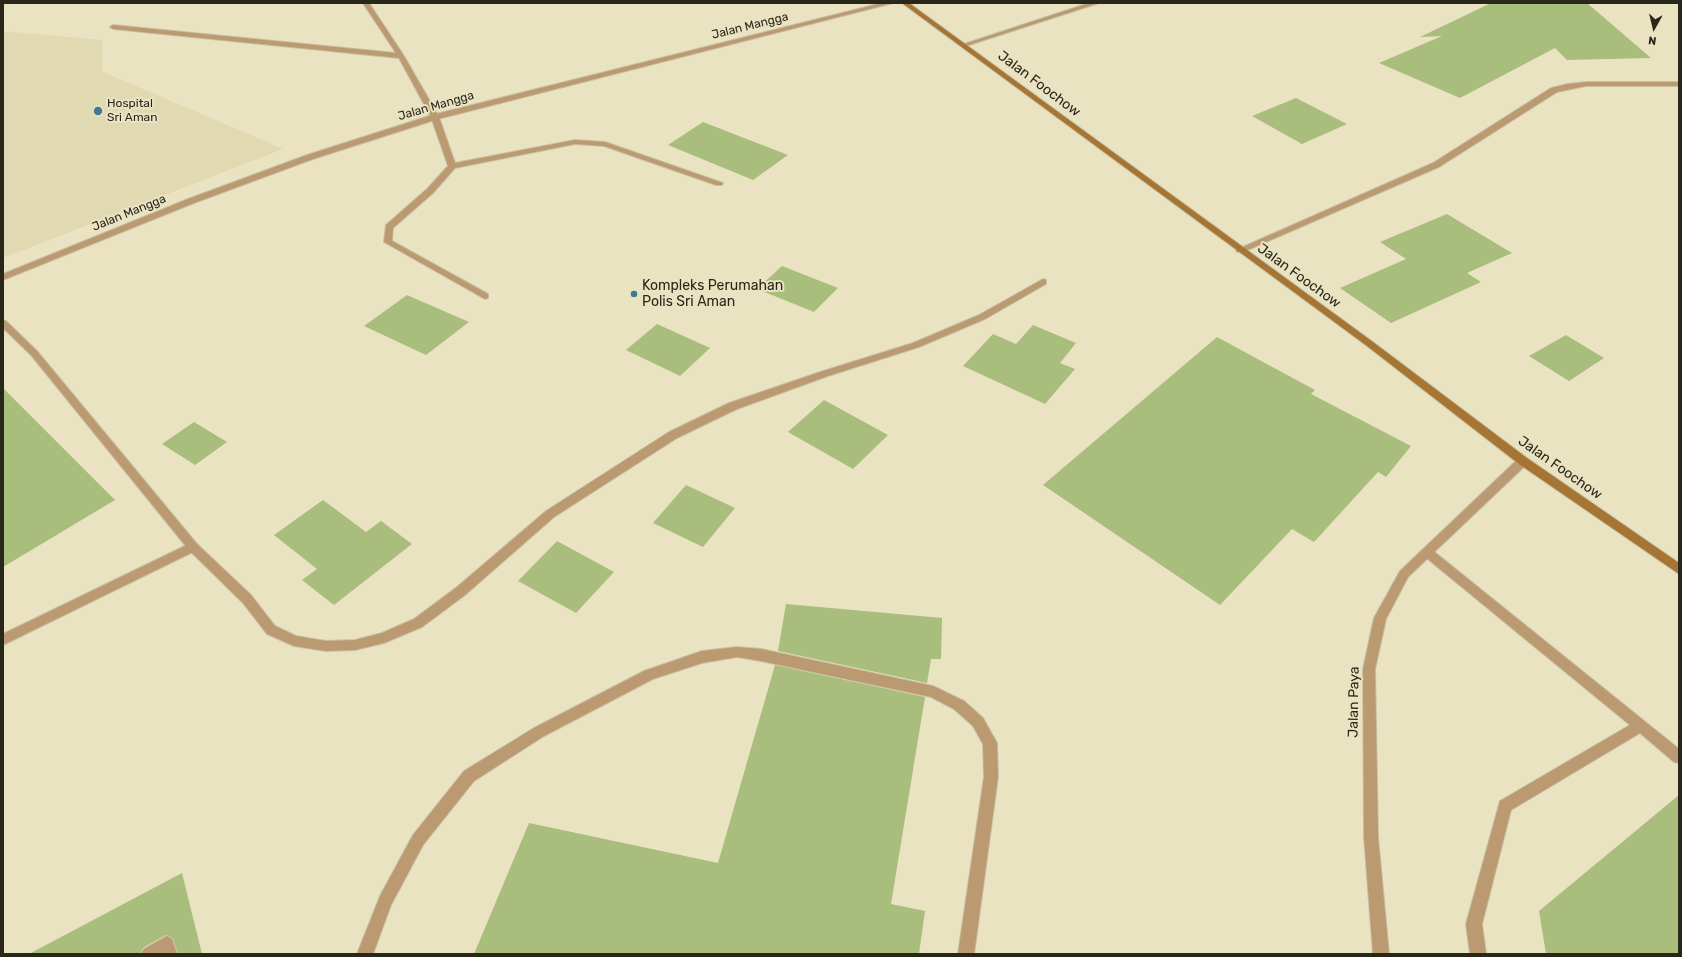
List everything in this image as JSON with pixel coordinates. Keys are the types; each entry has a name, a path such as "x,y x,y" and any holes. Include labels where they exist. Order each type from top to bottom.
{"main road":[{"name":"Jalan Foochow","path":"905,3 1370,344 1524,461 1679,569"}],"street":[{"path":"366,3 401,56 434,117 452,166"},
{"name":"Jalan Mangga","path":"3,277 191,201 310,157 434,117 890,3"},
{"path":"964,45 1096,3"},
{"path":"113,27 401,56"},
{"path":"1240,250 1436,165 1554,90 1568,86 1586,84 1679,84"},
{"path":"485,296 388,242 389,227 430,191 452,166 575,142 605,144 718,183"},
{"path":"3,323 34,353 193,547 247,599 271,630 294,641 326,646 355,645 384,638 418,623 461,591 550,514 674,435 733,406 824,374 916,345 982,317 1043,282"},
{"name":"Jalan Paya","path":"1380,954 1371,837 1369,668 1380,618 1404,574 1524,461"},
{"path":"3,640 193,547"},
{"path":"1428,553 1679,757"},
{"path":"365,954 384,900 418,840 469,776 539,732 648,675 702,657 736,652 761,655 933,692 960,705 978,722 990,743 991,777 966,954"},
{"path":"1478,954 1474,924 1505,806 1640,726"},
{"path":"149,954 167,944 169,954"}],"shaded area":[{"name":"Hospital Sri Aman","path":"3,31 102,40 103,72 283,149 3,258"}],"building":[{"path":"1491,3 1587,3 1651,58 1567,60 1555,48 1460,98 1379,63 1442,36 1420,37"},
{"path":"1296,98 1347,124 1302,144 1252,116"},
{"path":"703,122 788,155 753,180 668,145"},
{"path":"1447,214 1512,253 1467,273 1481,282 1391,323 1340,288 1406,259 1380,242"},
{"path":"782,266 838,288 814,312 757,289"},
{"path":"407,295 469,322 426,355 364,326"},
{"path":"657,324 710,348 680,376 626,350"},
{"path":"1033,325 1076,343 1060,363 1075,369 1045,404 963,366 993,334 1016,344"},
{"path":"1566,335 1604,358 1569,381 1529,356"},
{"path":"1217,337 1315,390 1311,394 1411,446 1386,477 1378,472 1314,542 1292,529 1220,605 1043,485"},
{"path":"3,388 115,500 3,567"},
{"path":"824,400 888,435 853,469 788,432"},
{"path":"194,422 227,442 195,465 162,444"},
{"path":"686,485 735,508 703,547 653,523"},
{"path":"323,500 366,532 381,521 412,544 334,605 302,580 317,569 274,535"},
{"path":"557,541 614,572 576,613 518,581"},
{"path":"786,604 942,618 941,659 931,659 927,683 778,651"},
{"path":"775,665 925,697 891,904 925,911 919,954 474,954 529,823 718,863"},
{"path":"1679,795 1679,954 1546,954 1539,911"},
{"path":"182,873 202,954 178,954 173,939 166,935 143,948 140,954 29,954"}],"place":[{"name":"Hospital Sri Aman","path":"98,111"},
{"name":"Kompleks Perumahan Polis Sri Aman","path":"634,294"}]}
